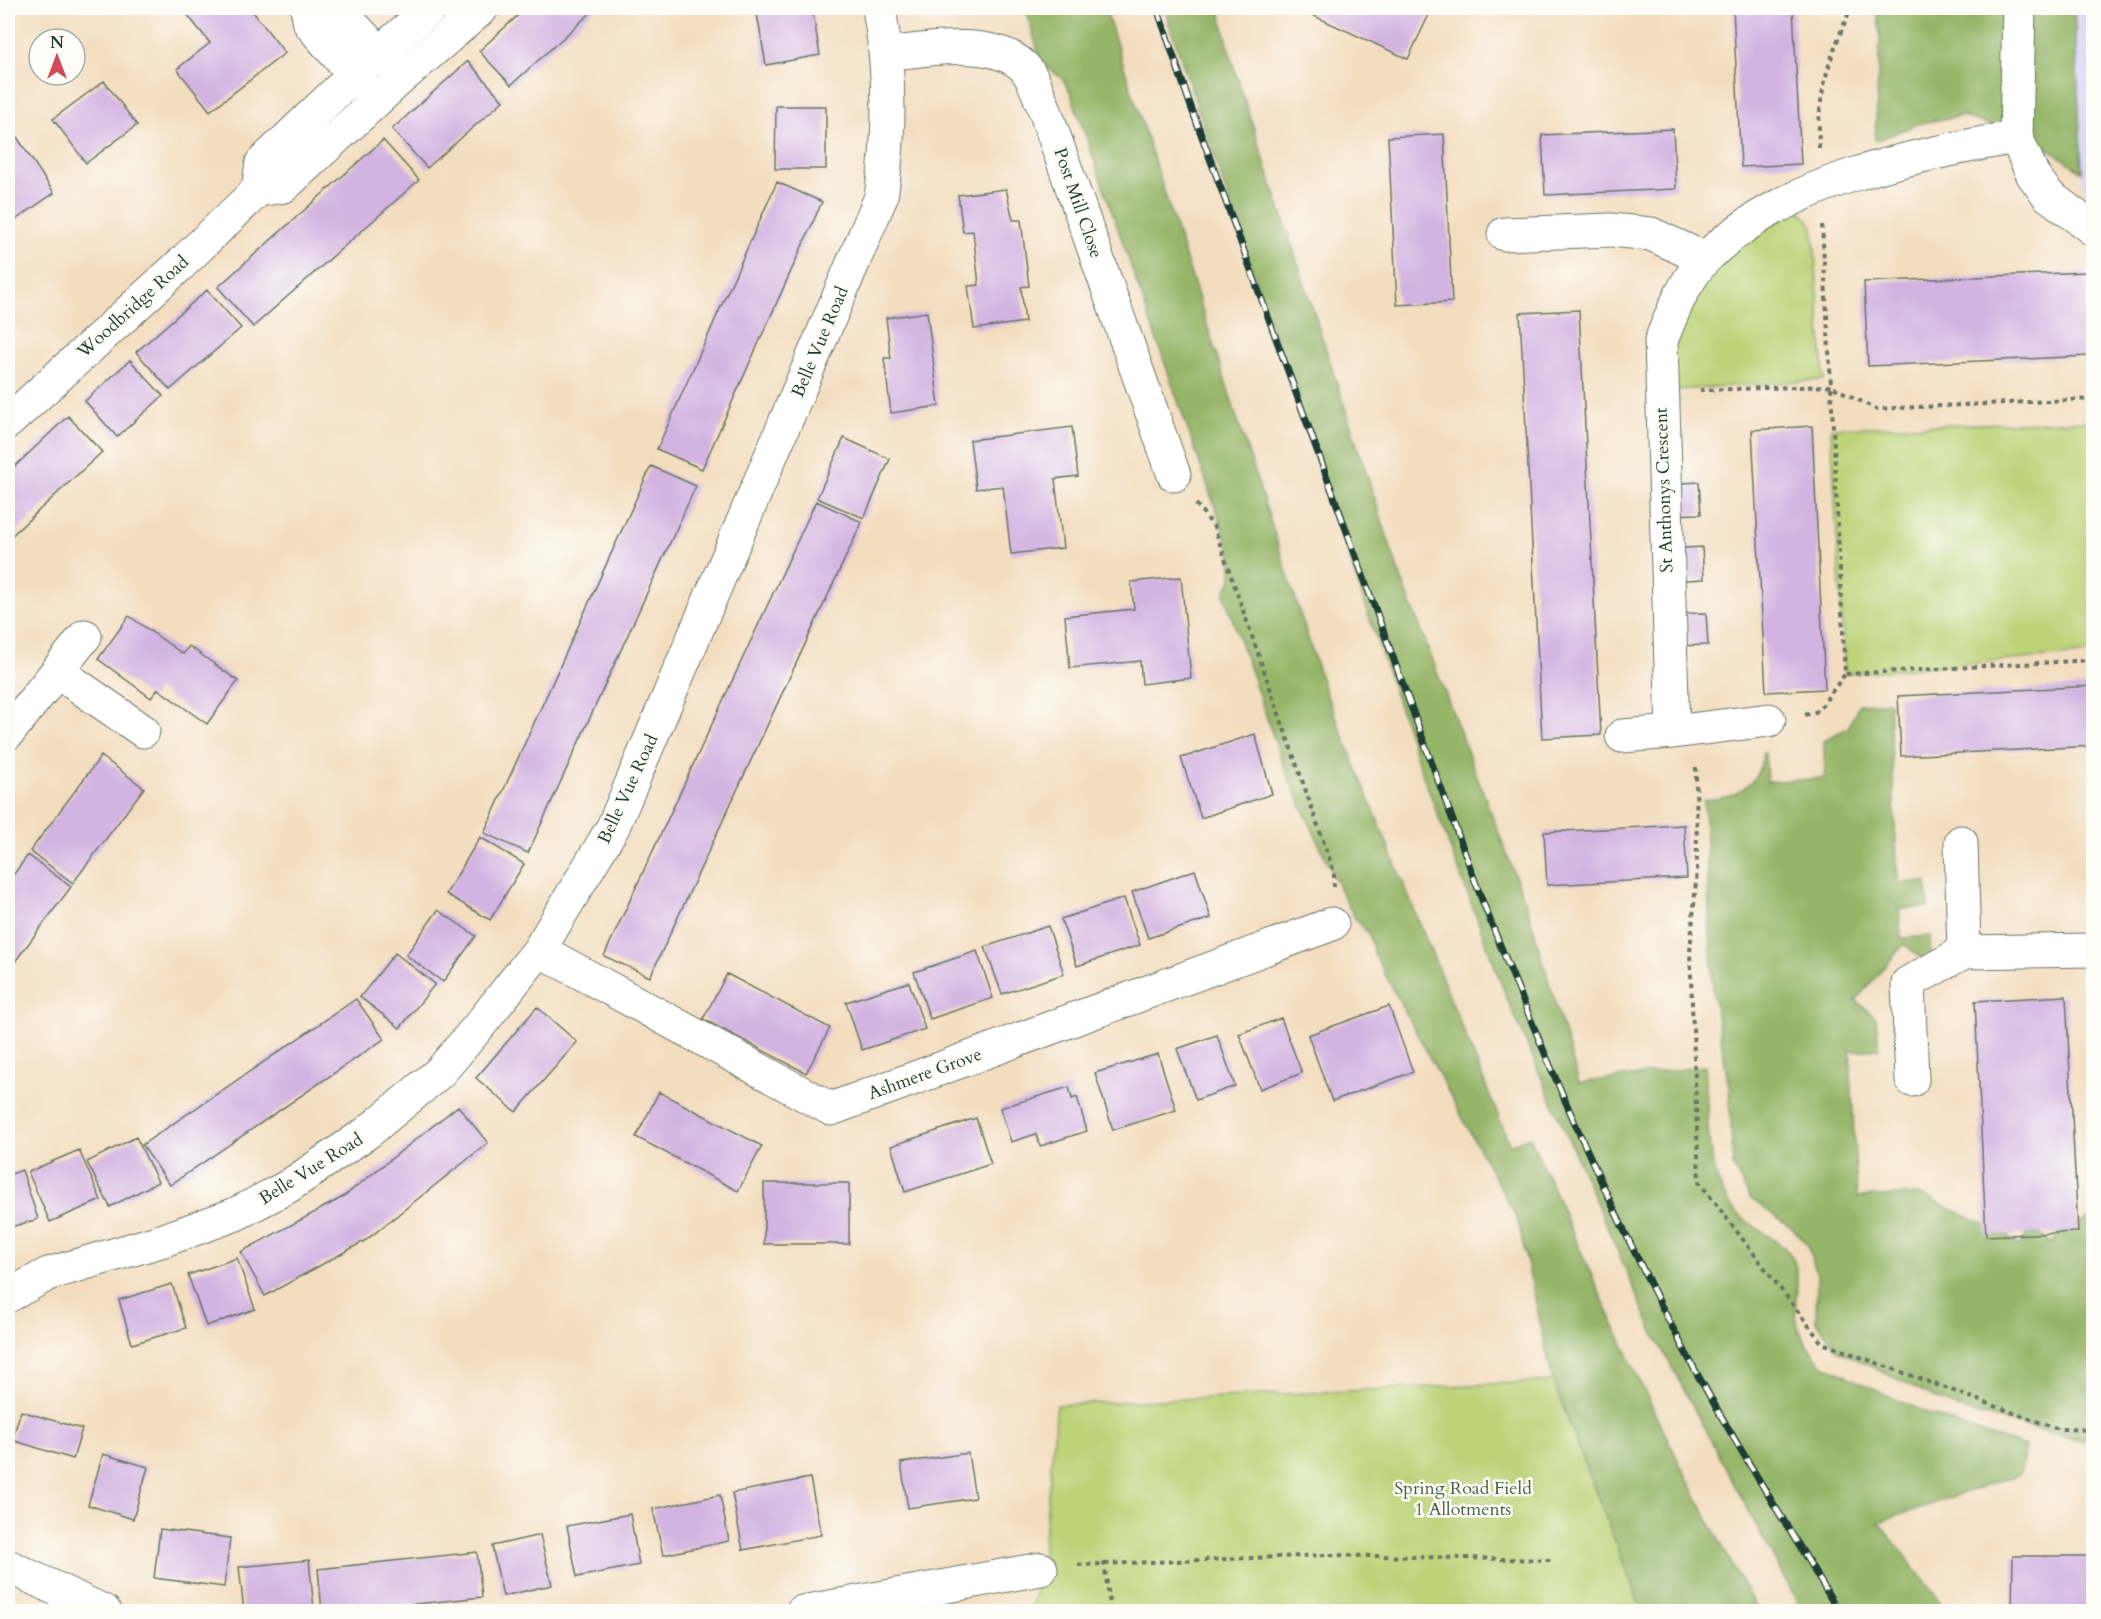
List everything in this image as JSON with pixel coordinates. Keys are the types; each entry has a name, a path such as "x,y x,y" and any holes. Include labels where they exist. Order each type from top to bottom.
{"street":[{"path":"307,8 310,24 376,100"},
{"path":"336,8 392,65"},
{"path":"431,8 392,65 376,100 284,186 258,190 262,163 354,75 392,65 482,8"},
{"name":"Belle Vue Road","path":"8,1296 48,1275 164,1240 236,1214 289,1186 369,1132 440,1072 539,950 614,827 881,197 887,157 887,54 879,8"},
{"path":"2019,8 2016,138 2033,175 2048,195 2094,230"},
{"name":"Post Mill Close","path":"887,54 940,47 997,51 1024,68 1043,105 1174,475"},
{"name":"St Anthonys Crescent","path":"1673,732 1660,391 1661,341 1683,293 1705,259 1751,219 1790,198 1933,152 2016,138"},
{"name":"Woodbridge Road","path":"8,422 180,265 258,190"},
{"path":"1504,234 1611,230 1651,234 1705,259"},
{"path":"8,733 85,636"},
{"path":"58,672 143,731"},
{"path":"1622,736 1769,720"},
{"path":"1961,842 1964,952"},
{"name":"Ashmere Grove","path":"539,950 831,1109 1332,924"},
{"path":"1912,1080 1908,983 1964,952 2094,950"},
{"path":"8,1566 105,1611"},
{"path":"802,1611 1041,1569"}],"path":[{"path":"1769,720 1799,718 1818,711 1845,674 1820,188 1820,97 1829,59 1851,8"},
{"path":"1660,391 1831,386 1876,409 2094,399"},
{"path":"1174,475 1214,527 1335,872 1332,924"},
{"path":"1845,674 2094,660"},
{"path":"1673,732 1697,767 1697,870 1690,952 1699,1182 1822,1343 2058,1428 2094,1430"},
{"path":"1041,1569 1104,1562 1328,1555 1551,1560"},
{"path":"1104,1562 1111,1611"}],"shaded area":[{"path":"2074,8 2093,8 2093,188 2083,189"}],"green space":[{"path":"1026,8 1105,8 1325,691 1510,1145 1530,1137 1666,1436 1726,1554 1758,1611 1642,1611 1553,1381 1518,1221 1374,954 1369,934 1355,918 1342,894 1284,767 1224,595 1232,577 1231,553 1070,91 1062,78 1041,63"},
{"path":"1164,8 1219,8 1234,68 1398,570 1527,907 1579,1083 1705,1066 1710,1144 1719,1182 1727,1200 1739,1215 1780,1244 1790,1254 1797,1279 1797,1322 1804,1340 1815,1356 1823,1365 1923,1411 1999,1439 2026,1446 2020,1474 1879,1522 1947,1611 1802,1611 1653,1332 1508,1001 1418,762"},
{"path":"1877,8 2074,8 2082,172 2034,139 1961,116 1921,123 1875,141 1880,35"},
{"path":"1790,198 1813,226 1824,380 1660,391 1683,293"},
{"path":"2093,421 2093,653 1845,674 1831,428"},
{"path":"1889,702 1898,883 1927,882 1928,907 1899,909 1901,938 1930,936 1931,954 1926,962 1904,944 1856,1000 1876,1018 1879,1049 1850,1051 1857,1197 1919,1194 2007,1235 2018,1246 2028,1234 2039,1234 2051,1244 2061,1232 2093,1216 2093,1443 1961,1410 1837,1350 1816,1321 1817,1275 1807,1244 1792,1228 1750,1198 1733,1166 1729,1086 1713,993 1704,800 1725,797 1744,789 1757,774 1763,752 1765,753 1767,782 1825,778 1824,740 1848,728 1859,704"},
{"name":"Spring Road Field 1 Allotments","path":"1553,1381 1642,1611 1030,1612 1041,1569 1057,1405"}],"building":[{"path":"182,8 250,8 285,53 210,111 177,69 210,43"},
{"path":"526,8 596,8 511,85 479,51"},
{"path":"756,8 812,8 820,55 766,65"},
{"path":"1309,8 1432,8 1408,59 1312,15"},
{"path":"1733,8 1793,8 1801,164 1741,167"},
{"path":"468,61 503,101 427,168 392,129"},
{"path":"104,81 137,125 86,163 53,119"},
{"path":"776,106 826,106 826,169 775,169"},
{"path":"11,128 54,193 8,225 8,130"},
{"path":"1673,129 1676,189 1545,195 1542,135"},
{"path":"1444,134 1452,302 1397,305 1388,137"},
{"path":"383,140 419,180 253,327 218,287"},
{"path":"777,182 822,202 702,469 657,449"},
{"path":"1006,189 1013,220 1021,220 1029,286 1021,287 1025,322 974,329 968,286 979,285 973,231 963,232 958,195"},
{"path":"2086,272 2090,356 1868,366 1864,282"},
{"path":"207,290 241,328 170,390 136,352"},
{"path":"1579,310 1601,735 1542,738 1520,313"},
{"path":"927,312 939,406 891,413 884,358 891,358 886,318"},
{"path":"130,360 163,396 117,437 85,401"},
{"path":"68,416 102,452 8,539 8,473"},
{"path":"1812,426 1825,689 1766,692 1752,430"},
{"path":"1072,427 1078,476 1055,479 1063,548 1011,554 1003,486 976,489 970,440"},
{"path":"844,438 890,459 864,518 817,498"},
{"path":"651,466 696,486 528,853 484,833"},
{"path":"1699,482 1701,514 1667,515 1665,484"},
{"path":"816,501 862,522 650,977 604,956"},
{"path":"1702,547 1704,579 1671,581 1669,549"},
{"path":"1181,577 1191,678 1142,684 1140,661 1070,668 1065,616 1134,609 1131,582"},
{"path":"1706,613 1708,645 1674,646 1672,614"},
{"path":"129,616 183,654 189,646 238,681 207,724 158,689 151,698 98,659"},
{"path":"2094,686 2094,746 1901,756 1898,696"},
{"path":"1255,734 1272,794 1201,818 1181,758"},
{"path":"101,756 144,788 73,883 30,851"},
{"path":"1684,825 1687,878 1547,885 1544,832"},
{"path":"480,837 524,864 490,920 446,894"},
{"path":"28,855 71,887 8,971 8,882"},
{"path":"1195,870 1211,918 1148,938 1132,892"},
{"path":"1124,898 1140,945 1077,966 1061,919"},
{"path":"438,910 476,936 443,982 406,955"},
{"path":"1048,926 1064,974 1002,994 985,947"},
{"path":"977,951 993,998 930,1019 914,972"},
{"path":"395,953 435,984 400,1028 360,997"},
{"path":"727,974 830,1028 806,1073 703,1019"},
{"path":"909,982 925,1029 862,1050 846,1002"},
{"path":"2066,996 2078,1232 1986,1236 1975,1001"},
{"path":"356,999 384,1039 170,1185 142,1145"},
{"path":"1389,1006 1413,1072 1332,1101 1308,1035"},
{"path":"537,1007 577,1042 516,1112 476,1078"},
{"path":"1281,1018 1302,1073 1260,1089 1239,1034"},
{"path":"1217,1035 1235,1086 1196,1100 1177,1049"},
{"path":"1158,1054 1176,1110 1113,1130 1095,1073"},
{"path":"1069,1087 1072,1099 1077,1097 1087,1131 1040,1146 1036,1134 1011,1142 1000,1108"},
{"path":"659,1092 762,1146 738,1191 636,1137"},
{"path":"458,1106 488,1143 366,1240 265,1296 241,1252 343,1197"},
{"path":"976,1118 991,1164 905,1192 891,1146"},
{"path":"136,1137 158,1182 110,1207 87,1162"},
{"path":"79,1150 101,1200 50,1222 28,1172"},
{"path":"22,1170 38,1219 8,1228 8,1175"},
{"path":"764,1183 849,1183 849,1244 764,1244"},
{"path":"237,1258 255,1309 206,1326 188,1275"},
{"path":"172,1284 186,1328 132,1344 119,1300"},
{"path":"21,1411 82,1429 73,1459 12,1440"},
{"path":"968,1453 975,1498 908,1508 901,1463"},
{"path":"103,1454 148,1467 133,1519 88,1505"},
{"path":"810,1478 821,1535 743,1550 732,1493"},
{"path":"720,1495 729,1541 663,1555 653,1509"},
{"path":"630,1514 639,1565 577,1577 567,1526"},
{"path":"160,1529 230,1538 224,1587 154,1578"},
{"path":"540,1535 552,1585 503,1596 492,1546"},
{"path":"477,1552 482,1597 349,1611 322,1611 318,1569"},
{"path":"2013,1556 2094,1556 2094,1611 2012,1611"},
{"path":"309,1560 314,1609 244,1611 239,1567"}],"railway":[{"path":"1157,8 1190,104 1482,900 1556,1079 1608,1197 1695,1370 1839,1612"}]}
